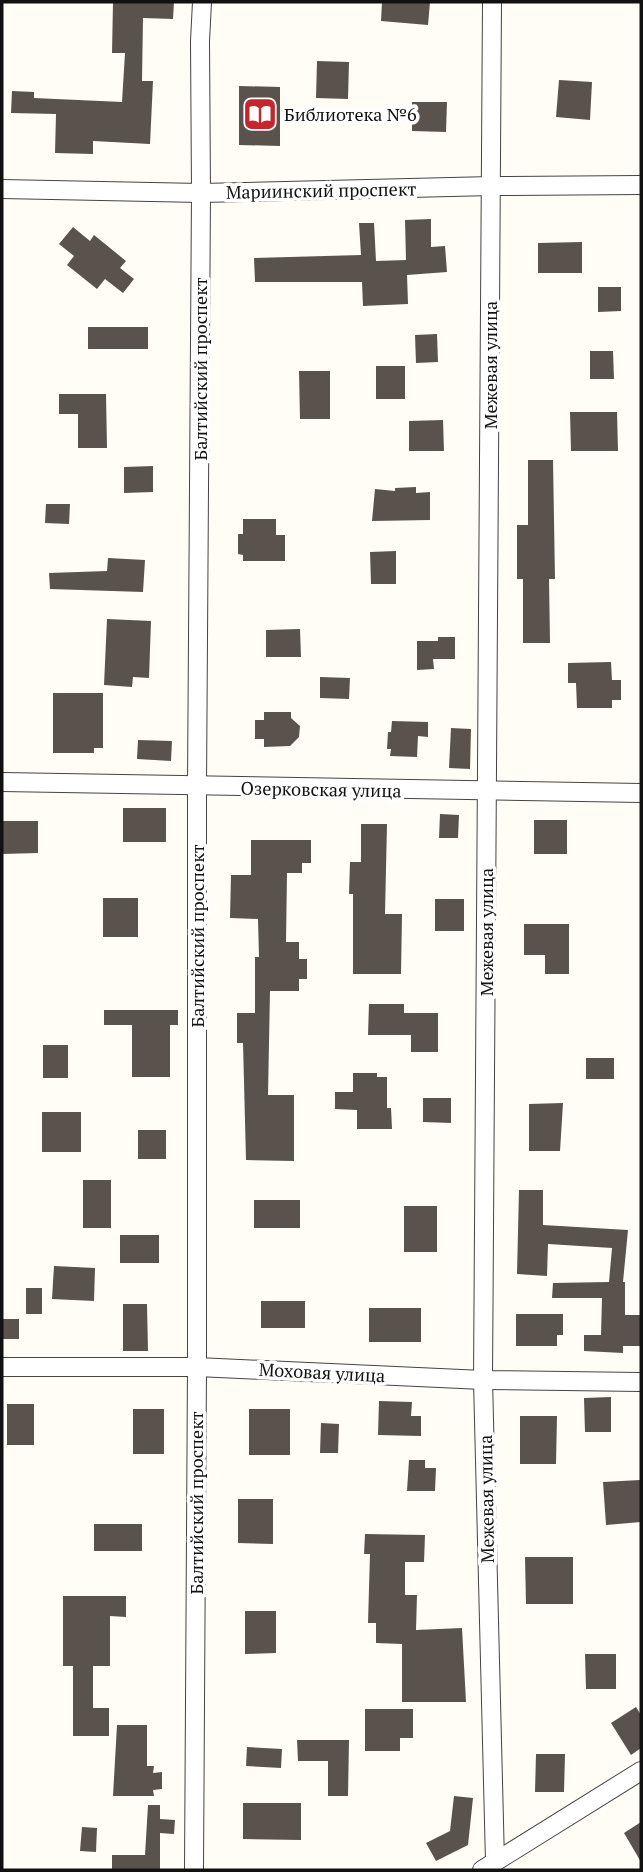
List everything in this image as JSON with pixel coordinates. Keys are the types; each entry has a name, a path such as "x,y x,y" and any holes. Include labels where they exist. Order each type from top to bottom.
{"street":[{"name":"Балтийский проспект","path":"194,1870 202,2"},
{"name":"Межевая улица","path":"488,1866 483,1380 492,2"},
{"name":"Мариинский проспект","path":"2,189 201,193 641,185"},
{"name":"Озерковская улица","path":"2,782 641,793"},
{"name":"Моховая улица","path":"2,1367 197,1367 483,1380 641,1382"},
{"path":"488,1866 641,1771"}],"building":[{"path":"113,2 174,2 173,19 143,18 142,81 153,81 150,144 93,141 93,154 55,153 56,114 11,113 12,91 34,92 34,98 122,102 125,53 112,53"},
{"path":"382,2 430,2 428,25 381,21"},
{"path":"317,61 349,62 348,99 316,98"},
{"path":"559,80 592,82 590,120 556,117"},
{"path":"239,86 280,87 280,146 239,145"},
{"path":"412,102 447,102 446,132 412,131"},
{"path":"431,219 431,247 445,246 447,272 407,275 408,304 363,306 362,282 255,282 254,258 361,255 359,223 374,223 376,261 406,260 405,220"},
{"path":"73,227 90,241 94,235 126,261 120,268 134,279 123,293 105,279 97,289 67,265 74,256 59,244"},
{"path":"582,242 582,273 538,273 538,243"},
{"path":"598,287 621,287 621,311 598,312"},
{"path":"88,327 148,327 148,349 88,349"},
{"path":"437,334 438,362 416,363 415,335"},
{"path":"590,351 613,351 614,379 590,379"},
{"path":"376,366 405,366 405,399 376,399"},
{"path":"299,371 330,371 330,419 300,419"},
{"path":"59,394 106,394 107,448 78,448 78,414 59,414"},
{"path":"570,412 617,412 618,451 571,451"},
{"path":"443,420 444,451 409,451 409,421"},
{"path":"528,460 553,460 555,579 549,579 550,643 523,643 523,579 517,579 517,525 528,525"},
{"path":"153,466 153,492 124,493 124,467"},
{"path":"416,487 416,493 430,492 430,520 372,521 375,489 395,491 395,488"},
{"path":"46,504 70,504 69,524 45,523"},
{"path":"243,519 276,519 276,535 285,535 285,561 243,561 243,555 238,554 238,534 243,534"},
{"path":"396,551 396,584 371,584 370,552"},
{"path":"108,558 145,560 143,592 50,589 49,573 107,571"},
{"path":"107,619 151,621 149,678 133,677 132,687 104,685"},
{"path":"300,629 301,657 266,657 266,630"},
{"path":"438,637 455,637 455,659 433,659 434,669 417,670 417,641 438,641"},
{"path":"611,662 612,680 621,680 621,700 612,700 612,708 577,708 576,683 568,683 568,663"},
{"path":"320,677 350,678 349,699 320,698"},
{"path":"53,693 103,693 103,748 94,748 94,753 53,753"},
{"path":"264,712 291,712 291,718 300,726 299,737 290,746 264,747 264,739 255,739 255,720 264,720"},
{"path":"392,721 428,722 428,737 418,736 417,757 390,756 391,749 387,749"},
{"path":"451,728 471,729 470,769 449,768"},
{"path":"138,740 172,741 171,761 137,759"},
{"path":"123,808 166,808 166,842 123,842"},
{"path":"440,814 459,815 458,838 439,838"},
{"path":"534,820 567,820 567,854 534,854"},
{"path":"2,821 38,821 38,853 2,854"},
{"path":"361,824 387,824 385,914 402,914 401,974 353,974 353,894 349,894 350,862 361,862"},
{"path":"251,840 311,840 311,863 302,863 302,873 287,873 286,942 299,942 299,959 307,959 307,979 299,979 299,991 270,991 268,1095 294,1095 294,1161 246,1160 243,1043 237,1043 237,1013 255,1013 255,957 259,957 258,919 230,918 231,875 251,875"},
{"path":"103,898 138,898 138,937 103,937"},
{"path":"435,899 464,899 464,931 435,931"},
{"path":"524,924 569,924 569,974 545,974 545,955 524,955"},
{"path":"369,1004 404,1004 404,1013 438,1013 438,1052 411,1052 411,1035 368,1035"},
{"path":"104,1010 178,1010 178,1025 170,1025 170,1077 132,1077 132,1025 104,1025"},
{"path":"43,1045 68,1045 68,1078 43,1078"},
{"path":"586,1058 614,1058 614,1079 586,1079"},
{"path":"353,1073 377,1073 377,1077 387,1077 387,1108 391,1108 392,1129 357,1129 357,1110 335,1109 335,1092 353,1092"},
{"path":"423,1098 451,1098 451,1123 423,1122"},
{"path":"563,1103 560,1151 529,1151 529,1104"},
{"path":"42,1112 81,1112 81,1152 42,1152"},
{"path":"138,1130 166,1130 166,1159 138,1159"},
{"path":"83,1180 111,1180 111,1228 83,1228"},
{"path":"519,1190 543,1190 543,1225 628,1230 623,1282 625,1315 641,1315 641,1346 623,1346 623,1353 584,1351 584,1335 601,1335 602,1298 552,1298 553,1283 609,1282 612,1248 548,1244 547,1276 517,1274"},
{"path":"254,1200 300,1200 300,1228 254,1228"},
{"path":"404,1206 437,1206 437,1252 404,1252"},
{"path":"120,1235 159,1235 159,1263 120,1263"},
{"path":"54,1266 95,1268 94,1301 52,1299"},
{"path":"26,1288 42,1288 42,1314 26,1314"},
{"path":"261,1301 305,1301 305,1328 261,1328"},
{"path":"123,1304 147,1304 148,1351 123,1351"},
{"path":"369,1308 421,1308 421,1342 369,1342"},
{"path":"516,1314 563,1314 563,1335 557,1335 557,1346 516,1346"},
{"path":"2,1319 19,1319 19,1339 2,1339"},
{"path":"611,1397 611,1432 585,1432 584,1398"},
{"path":"379,1401 412,1402 411,1416 421,1416 421,1436 378,1435"},
{"path":"7,1404 34,1404 34,1445 7,1445"},
{"path":"133,1409 164,1409 164,1454 133,1454"},
{"path":"249,1409 290,1409 290,1455 249,1455"},
{"path":"520,1416 557,1416 556,1464 520,1464"},
{"path":"321,1423 339,1424 338,1453 320,1453"},
{"path":"409,1460 425,1460 425,1468 436,1468 435,1491 407,1491"},
{"path":"640,1480 641,1522 606,1525 603,1482"},
{"path":"238,1499 273,1499 273,1544 238,1543"},
{"path":"94,1524 142,1524 142,1551 94,1551"},
{"path":"365,1534 425,1535 424,1562 405,1562 405,1595 417,1595 416,1630 462,1628 466,1702 402,1702 402,1644 376,1643 376,1623 368,1623 370,1554 364,1554"},
{"path":"525,1557 573,1557 573,1604 526,1604"},
{"path":"63,1596 126,1596 126,1617 110,1616 110,1666 93,1666 93,1708 109,1708 109,1736 73,1736 73,1666 63,1666"},
{"path":"245,1611 276,1611 276,1653 245,1654"},
{"path":"585,1654 616,1654 616,1689 586,1689"},
{"path":"636,1707 641,1715 641,1748 631,1755 611,1723"},
{"path":"365,1709 413,1709 413,1738 400,1738 400,1751 365,1751"},
{"path":"117,1725 147,1725 147,1766 154,1766 153,1773 162,1772 162,1789 153,1790 154,1796 113,1796"},
{"path":"297,1740 349,1740 348,1796 328,1796 328,1761 298,1761"},
{"path":"247,1747 282,1749 281,1768 246,1766"},
{"path":"536,1754 565,1754 564,1792 535,1792"},
{"path":"454,1796 473,1798 468,1845 436,1861 426,1843 450,1831"},
{"path":"243,1803 301,1803 301,1840 243,1839"},
{"path":"148,1805 160,1805 160,1819 175,1820 174,1834 160,1833 160,1870 112,1870 112,1855 145,1855"},
{"path":"641,1822 641,1862 624,1833"},
{"path":"82,1827 97,1828 96,1852 80,1851"}],"place":[{"name":"Библиотека №6","path":"260,114"}]}
